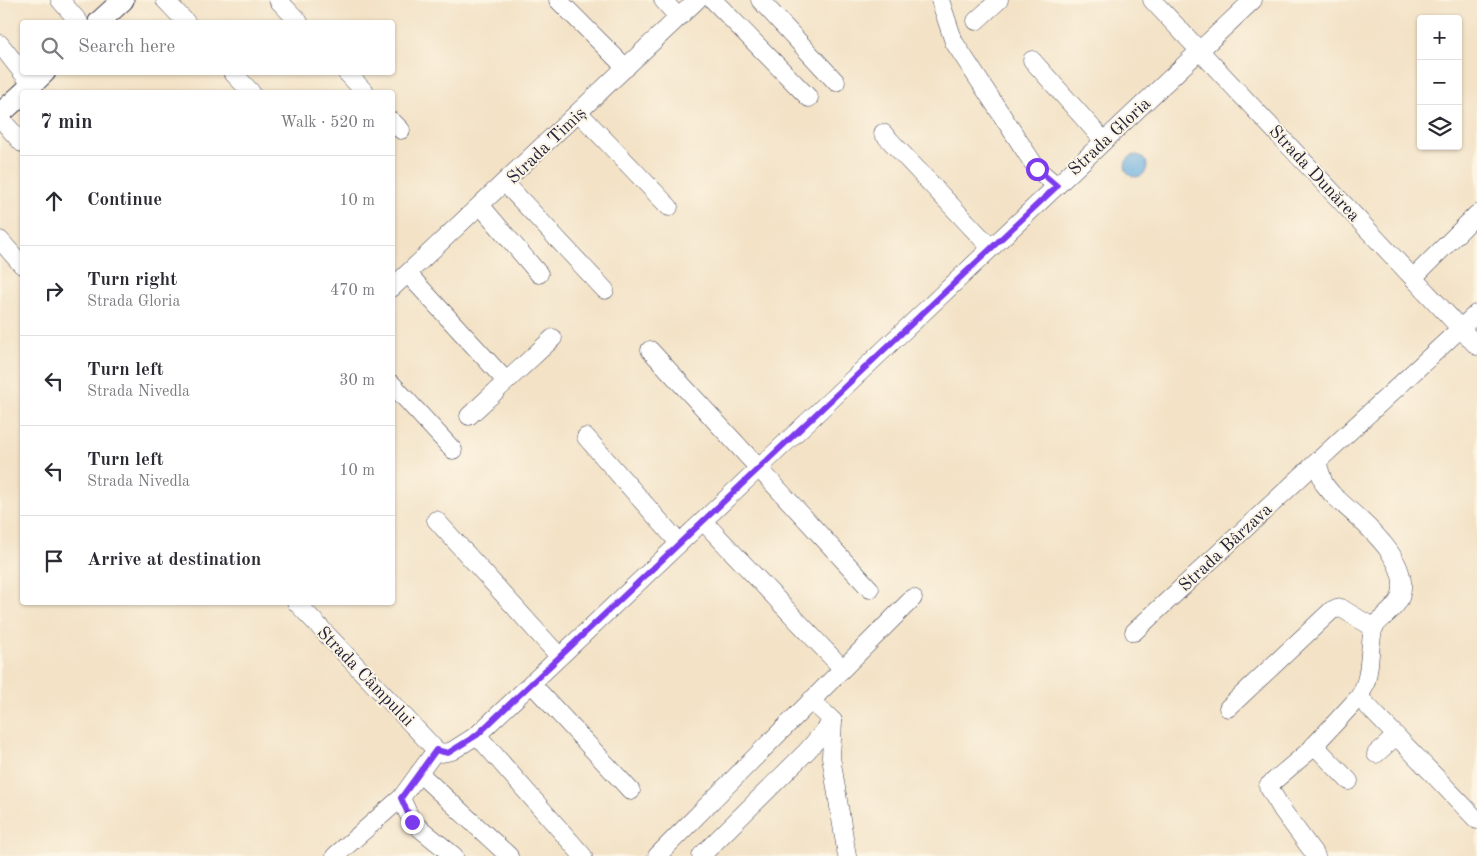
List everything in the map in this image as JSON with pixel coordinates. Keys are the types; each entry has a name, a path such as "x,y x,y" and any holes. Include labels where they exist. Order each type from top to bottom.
{"main road":[{"path":"101,20 116,2"},
{"path":"0,114 20,96"}],"street":[{"path":"60,0 78,20"},
{"path":"165,0 184,20"},
{"path":"278,0 297,20"},
{"path":"558,0 626,68"},
{"path":"663,0 678,17"},
{"name":"Strada Timiș","path":"395,285 506,183 697,0"},
{"path":"713,0 809,98"},
{"path":"760,0 836,82"},
{"path":"940,0 954,42 1037,169 1057,186"},
{"path":"976,21 999,0"},
{"name":"Strada Dunărea","path":"1152,0 1477,346"},
{"name":"Strada Gloria","path":"436,750 448,753 477,735 1253,0"},
{"path":"0,44 20,71"},
{"path":"1032,60 1104,141"},
{"path":"23,75 31,86"},
{"path":"235,75 248,90"},
{"path":"349,75 363,90"},
{"path":"579,113 669,207"},
{"path":"0,118 20,141"},
{"path":"883,133 991,248"},
{"path":"506,183 605,290"},
{"path":"481,206 539,274"},
{"path":"1413,278 1477,214"},
{"path":"0,240 20,263"},
{"path":"408,274 506,382"},
{"name":"Strada Bârzava","path":"1134,632 1477,313"},
{"path":"469,416 553,338"},
{"path":"650,350 870,589"},
{"path":"395,387 453,450"},
{"path":"586,437 679,543"},
{"path":"1316,856 1283,811 1268,786 1314,745 1359,698 1365,688 1374,628 1392,611 1400,598 1402,585 1398,563 1390,551 1332,494 1324,484 1317,462"},
{"path":"436,520 559,656"},
{"path":"703,521 842,668"},
{"path":"657,856 913,598"},
{"name":"Strada Câmpului","path":"299,605 436,750"},
{"path":"1228,708 1332,610 1341,608 1374,628"},
{"path":"531,683 631,791"},
{"path":"1359,698 1477,820"},
{"path":"810,700 832,721 831,757 847,856"},
{"path":"702,856 807,751 832,721"},
{"path":"477,735 583,856"},
{"path":"1376,754 1396,736"},
{"path":"1314,745 1349,781"},
{"path":"335,856 401,798 436,750"},
{"path":"419,773 508,856"},
{"path":"401,798 412,822 454,856"}],"water":[{"path":"1132,155 1140,155 1147,162 1147,170 1140,177 1132,177 1125,170 1125,162"}],"route":[{"path":"412,822 401,798 436,750 448,753 477,735 1057,186 1037,169"}]}
